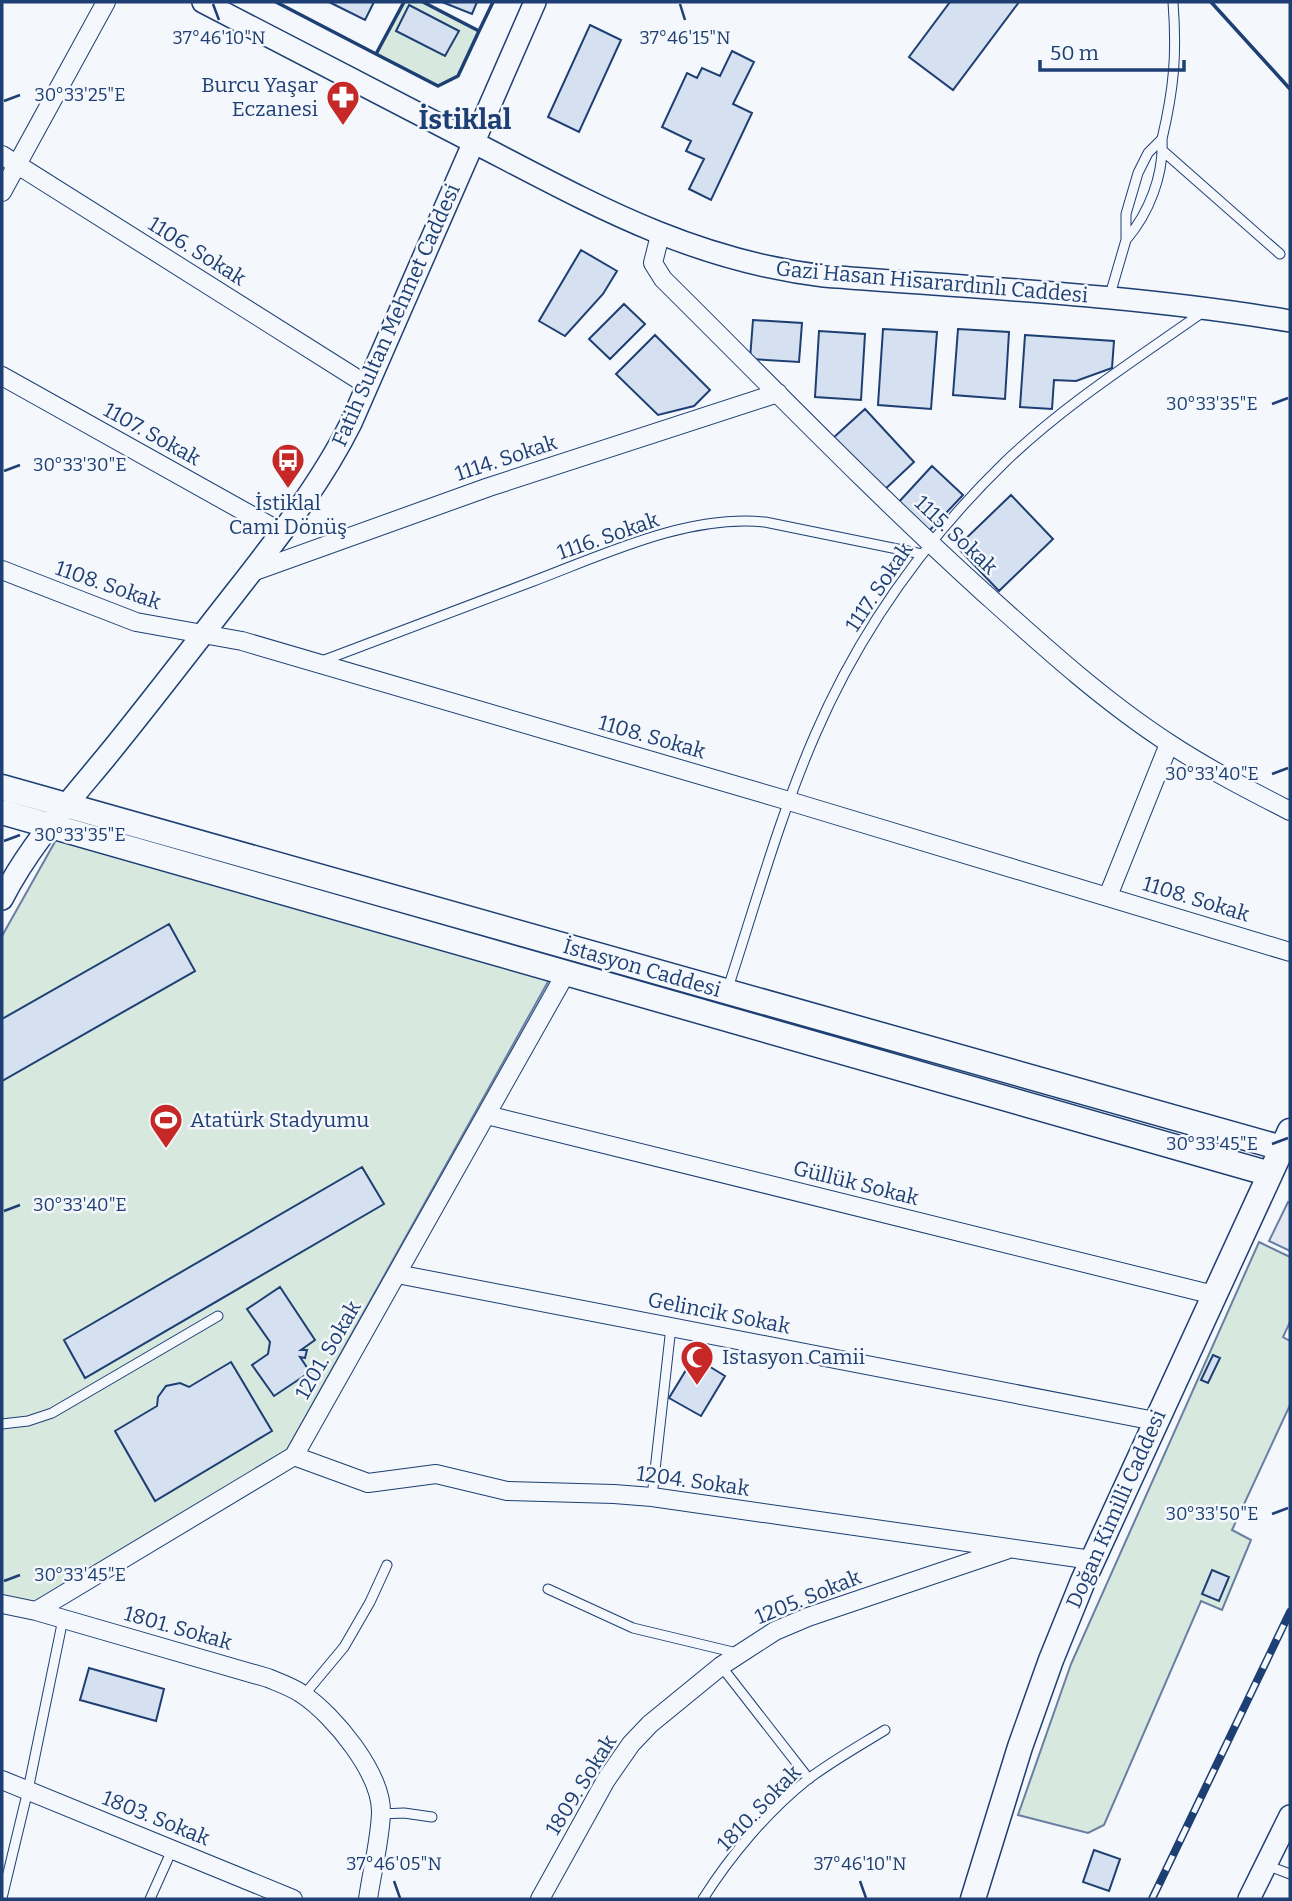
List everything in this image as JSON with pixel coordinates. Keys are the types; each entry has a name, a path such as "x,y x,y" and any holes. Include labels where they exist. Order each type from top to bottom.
{"main road":[{"name":"İstasyon Caddesi","path":"2,787 726,992 1286,1140"},
{"name":"İstasyon Caddesi","path":"2,813 1270,1174"},
{"name":"Doğan Kimilli Caddesi","path":"973,1899 1042,1685 1092,1560 1286,1140"}],"street":[{"path":"2,192 9,160 106,2"},
{"name":"Gazi Hasan Hisarardınlı Caddesi","path":"203,2 583,200 660,235 727,258 780,271 1210,307 1290,321"},
{"name":"Fatih Sultan Mehmet Caddesi","path":"2,899 21,865 49,826 252,572 336,453 535,2"},
{"name":"1106. Sokak","path":"9,160 367,385"},
{"name":"1115. Sokak","path":"660,235 653,263 663,279 778,393 926,549 1090,684 1169,744 1290,811"},
{"name":"1107. Sokak","path":"2,376 281,532"},
{"name":"1114. Sokak","path":"252,572 489,487 778,393"},
{"name":"1108. Sokak","path":"2,570 120,617 151,626 242,641 789,801 1290,952"},
{"path":"1108,896 1169,744"},
{"name":"1201. Sokak","path":"36,1611 294,1456 566,973"},
{"name":"Güllük Sokak","path":"487,1115 1214,1295"},
{"name":"Gelincik Sokak","path":"397,1274 1155,1421"},
{"name":"1204. Sokak","path":"294,1456 368,1483 436,1474 507,1491 614,1493 652,1497 1092,1560"},
{"name":"1205. Sokak","path":"739,1654 775,1631 808,1617 1009,1549"},
{"path":"2,1604 36,1611"},
{"name":"1801. Sokak","path":"36,1611 268,1678 304,1695 338,1728 362,1760 374,1781 381,1814"},
{"name":"1809. Sokak","path":"540,1899 606,1780 631,1744 650,1724 739,1654"},
{"name":"1803. Sokak","path":"2,1780 293,1899"},
{"path":"368,1899 381,1814"},
{"path":"1249,1899 1290,1816"}],"lane":[{"path":"1126,240 1144,217 1162,161 1162,139 1175,69 1173,2"},
{"path":"1110,298 1126,240 1126,214 1138,173 1148,153 1162,139"},
{"path":"1163,151 1280,254"},
{"name":"1117. Sokak","path":"726,992 789,801 815,735 870,628 926,549 1005,463 1046,425 1094,388 1210,307"},
{"name":"1116. Sokak","path":"317,663 598,556 710,523 743,520 765,522 926,549"},
{"path":"2,1424 28,1421 52,1413 218,1316"},
{"path":"652,1497 671,1327"},
{"path":"304,1695 344,1647 370,1602 387,1565"},
{"path":"548,1589 633,1628 739,1654"},
{"path":"2,1898 28,1790 63,1619"},
{"path":"722,1666 810,1779"},
{"name":"1810. Sokak","path":"703,1899 755,1831 810,1779 885,1730"},
{"path":"381,1814 404,1813 432,1817"},
{"path":"150,1899 172,1850"},
{"path":"1266,1865 1290,1874"}],"shaded area":[{"path":"404,2 423,2 479,31 458,76 438,86 376,54"},
{"path":"56,840 549,980 287,1450 37,1604 2,1596 2,936"},
{"path":"1288,1202 1290,1203 1290,1251 1269,1241"},
{"path":"1259,1242 1290,1257 1290,1322 1283,1337 1290,1341 1290,1405 1232,1530 1251,1540 1222,1610 1201,1601 1104,1825 1088,1833 1018,1815 1071,1664"}],"building":[{"path":"329,2 374,2 365,20"},
{"path":"442,2 477,2 472,14"},
{"path":"950,2 1019,2 953,90 909,57"},
{"path":"409,5 459,31 445,56 396,31"},
{"path":"590,25 621,40 579,132 548,117"},
{"path":"732,51 754,62 733,104 752,113 711,200 689,189 704,159 686,151 691,141 662,127 687,73 697,78 702,68 720,76"},
{"path":"581,250 617,271 603,294 565,336 539,321"},
{"path":"624,304 645,324 610,359 589,339"},
{"path":"753,320 802,323 799,362 750,359"},
{"path":"883,329 937,332 931,409 878,405"},
{"path":"958,329 1009,332 1005,399 953,395"},
{"path":"819,331 865,334 861,400 815,397"},
{"path":"655,335 710,390 694,406 658,415 616,374"},
{"path":"1025,335 1114,341 1112,368 1076,381 1054,380 1052,409 1020,407"},
{"path":"865,409 914,462 881,493 832,439"},
{"path":"932,466 963,495 928,532 897,504"},
{"path":"1011,495 1053,539 999,591 957,547"},
{"path":"169,924 195,971 2,1081 2,1019"},
{"path":"362,1167 384,1204 85,1378 64,1340"},
{"path":"280,1287 315,1340 301,1350 307,1350 305,1358 300,1357 310,1372 274,1396 252,1365 268,1354 270,1342 247,1309"},
{"path":"1213,1355 1220,1358 1208,1383 1201,1380"},
{"name":"Istasyon Camii","path":"694,1357 725,1376 701,1416 669,1398"},
{"path":"231,1362 272,1431 155,1501 115,1431 157,1406 158,1397 166,1386 180,1383 189,1387"},
{"path":"1212,1570 1229,1577 1219,1601 1202,1594"},
{"path":"89,1668 164,1689 156,1721 80,1700"},
{"path":"1094,1850 1120,1859 1109,1891 1083,1882"}],"railway":[{"path":"1152,1899 1290,1612"}],"wall":[{"path":"276,2 376,54 404,2"},
{"path":"423,2 479,31 493,2"},
{"path":"1211,2 1290,89"},
{"path":"376,54 438,86 458,76 479,31"}],"place":[{"name":"Burcu Yaşar Eczanesi","path":"343,127"},
{"name":"İstiklal Cami Dönüş","path":"288,490"},
{"name":"Atatürk Stadyumu","path":"166,1150"},
{"name":"Istasyon Camii","path":"697,1387"}],"district":[{"name":"İstiklal","path":"465,119"}]}
